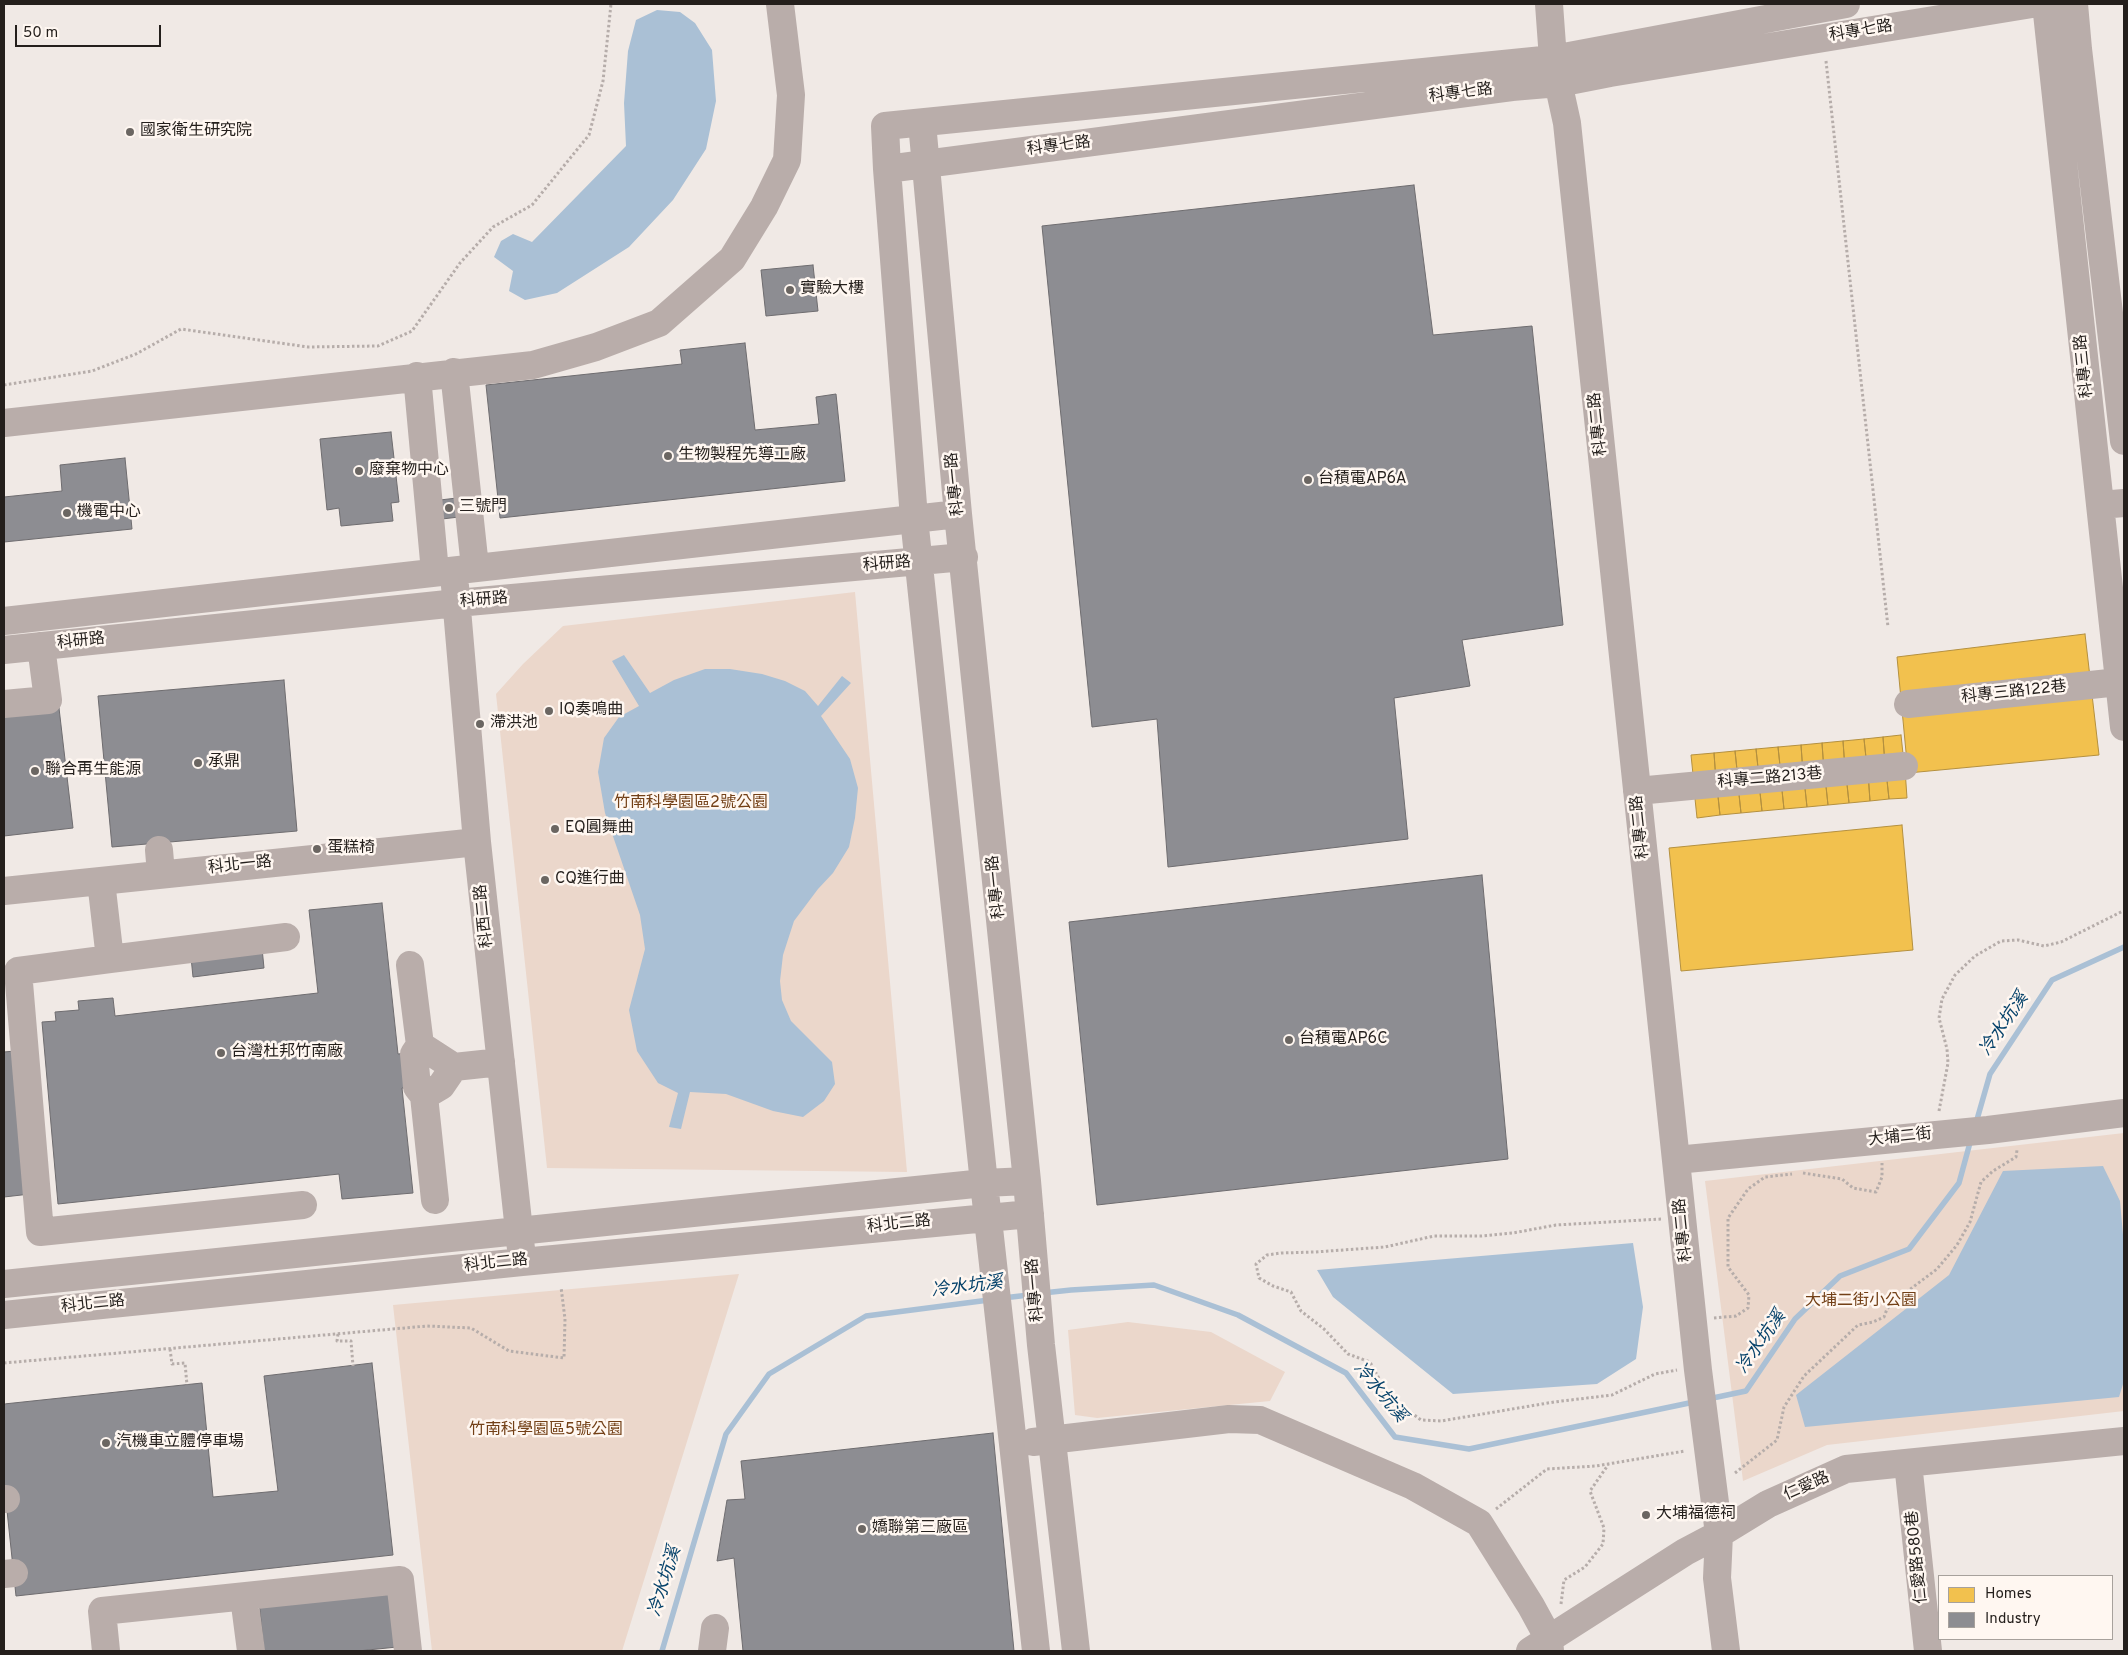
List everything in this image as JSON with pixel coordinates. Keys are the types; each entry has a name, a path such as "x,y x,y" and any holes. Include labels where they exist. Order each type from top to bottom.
{"street":[{"path":"4,423 533,364 596,348 659,323 732,259 764,207 787,160 791,95 780,4"},
{"name":"科專二路","path":"1549,4 1556,71 1567,123 1676,1160 1689,1370 1697,1445 1719,1534 1717,1578 1726,1651"},
{"name":"科專七路","path":"1846,4 1556,71 1512,87 887,169 885,126 1556,71 1610,73 2032,4"},
{"name":"科專三路","path":"2046,4 2112,504 2119,682 2124,727"},
{"name":"科專三路","path":"2074,4 2124,440"},
{"name":"科專一路","path":"922,123 958,514 964,557 1027,1181 1041,1345 1076,1651"},
{"path":"887,169 918,562 1036,1651"},
{"path":"454,372 454,569"},
{"path":"417,376 454,569"},
{"name":"科研路","path":"4,621 454,569 958,514"},
{"name":"科研路","path":"4,650 457,603 964,557"},
{"name":"科西二路","path":"454,569 477,842 522,1262"},
{"path":"4,704 48,700 41,646"},
{"name":"科專三路122巷","path":"1908,704 2119,682"},
{"name":"科專二路213巷","path":"1637,791 1904,766"},
{"name":"科北一路","path":"4,891 101,881 160,862 477,842"},
{"path":"101,881 110,959"},
{"path":"286,937 18,971 40,1232 303,1205"},
{"path":"410,965 420,1045 414,1054 417,1087 424,1096 435,1200"},
{"path":"420,1045 454,1067 501,1062"},
{"path":"424,1096 441,1086 454,1067"},
{"name":"大埔二街","path":"1676,1160 1988,1130 2124,1113"},
{"name":"科北二路","path":"4,1284 984,1183 1027,1181"},
{"name":"科北二路","path":"4,1315 522,1262 1030,1214"},
{"path":"1014,1444 1229,1419 1260,1420 1413,1486 1479,1523 1531,1606 1543,1647"},
{"name":"仁愛路","path":"1543,1647 1685,1552 1768,1504 1846,1469 2124,1441"},
{"name":"仁愛路580巷","path":"1908,1463 1928,1651"},
{"path":"106,1651 102,1612 400,1580 408,1651"},
{"path":"244,1597 251,1651"}],"path":[{"path":"4,385 92,371 136,354 181,329 308,347 378,346 412,331 460,263 493,227 532,206 589,135 603,81 612,4"},
{"path":"1823,38 1888,627"},
{"path":"1935,1134 1948,1063 1947,1049 1939,1018 1942,1000 1955,976 1975,956 2001,941 2018,940 2044,946 2061,942 2122,911"},
{"path":"1710,1318 1736,1316 1748,1308 1749,1295 1728,1267 1728,1218 1748,1189 1765,1177 1804,1173 1842,1179 1853,1188 1876,1192 1882,1177 1882,1140"},
{"path":"1733,1474 1755,1455 1777,1440 1784,1407 1804,1376 1858,1324 1873,1322 1884,1317 1887,1309 1893,1302 1937,1269 1957,1245 1970,1222 1981,1182 1993,1171 2016,1156 2018,1148"},
{"path":"1662,1219 1556,1225 1513,1233 1481,1236 1434,1236 1386,1247 1267,1255 1256,1264 1259,1278 1273,1286 1291,1292 1301,1311 1324,1329 1348,1354 1370,1362 1388,1395 1421,1420 1441,1421 1554,1402 1612,1395 1655,1374 1689,1370"},
{"path":"4,1363 427,1326 472,1328 510,1351 564,1358 565,1319 561,1287"},
{"path":"338,1334 337,1341 351,1341 353,1366"},
{"path":"170,1349 172,1364 185,1363 186,1385"},
{"path":"1493,1512 1547,1469 1608,1464 1697,1445"},
{"path":"1561,1604 1564,1580 1585,1567 1603,1544 1604,1528 1590,1491 1608,1464"}],"green space":[{"name":"竹南科學園區2號公園","path":"855,592 907,1172 547,1168 496,694 523,664 563,626"},
{"name":"大埔二街小公園","path":"2124,1133 2124,1411 1827,1445 1743,1481 1705,1181"},
{"name":"竹南科學園區5號公園","path":"739,1274 622,1651 432,1651 393,1305"},
{"path":"1128,1322 1211,1332 1285,1372 1270,1401 1097,1418 1075,1415 1068,1330"}],"water":[{"path":"657,10 680,12 695,23 712,50 716,101 706,149 673,200 629,247 557,293 525,300 509,291 513,271 494,257 501,241 513,234 532,242 626,146 624,103 628,51 636,20"},
{"path":"624,655 650,693 674,680 705,669 730,669 762,674 785,681 805,691 818,706 842,676 851,683 821,716 850,759 858,788 855,818 849,847 833,873 818,889 794,921 783,955 780,981 782,1000 791,1021 832,1062 835,1084 824,1101 803,1117 773,1111 726,1094 690,1092 681,1129 669,1127 678,1093 658,1083 637,1051 629,1010 645,949 640,915 605,813 598,772 604,738 619,717 639,706 612,661"},
{"path":"2103,1166 2120,1201 2124,1246 2124,1381 2119,1397 1805,1427 1796,1395 1949,1275 2003,1171"},
{"path":"1633,1243 1643,1307 1636,1359 1597,1384 1453,1394 1333,1297 1317,1270"}],"building: Homes":[{"path":"2085,634 2099,755 1908,773 1897,657"},
{"path":"1901,735 1904,763 1885,765 1883,737"},
{"path":"1883,737 1885,765 1867,767 1864,739"},
{"path":"1864,739 1867,767 1845,769 1843,741"},
{"path":"1843,741 1845,769 1824,771 1822,743"},
{"path":"1822,743 1824,771 1803,773 1801,745"},
{"path":"1801,745 1803,773 1781,775 1778,747"},
{"path":"1778,747 1781,775 1759,777 1756,749"},
{"path":"1756,749 1759,777 1738,779 1735,751"},
{"path":"1735,751 1738,779 1716,781 1714,753"},
{"path":"1714,753 1716,781 1694,784 1691,755"},
{"path":"1905,769 1907,798 1889,799 1886,771"},
{"path":"1886,771 1889,799 1870,801 1868,773"},
{"path":"1868,773 1870,801 1849,803 1846,775"},
{"path":"1846,775 1849,803 1828,805 1825,777"},
{"path":"1825,777 1828,805 1807,807 1804,779"},
{"path":"1804,779 1807,807 1784,809 1781,781"},
{"path":"1781,781 1784,809 1762,811 1759,783"},
{"path":"1759,783 1762,811 1741,813 1738,785"},
{"path":"1738,785 1741,813 1720,815 1717,787"},
{"path":"1717,787 1720,815 1697,818 1694,789"},
{"path":"1902,825 1913,950 1681,971 1669,848"}],"building: Industry":[{"name":"台積電AP6A","path":"1414,185 1433,335 1532,326 1563,625 1462,640 1470,686 1394,698 1408,839 1168,867 1157,719 1092,727 1042,226"},
{"name":"實驗大樓","path":"813,265 818,311 766,316 761,270"},
{"name":"生物製程先導工廠","path":"745,343 755,430 819,424 816,397 836,394 845,481 500,518 486,385 682,364 680,350"},
{"name":"廢棄物中心","path":"391,432 399,502 391,503 393,521 341,526 339,508 327,510 320,439"},
{"name":"機電中心","path":"125,458 132,529 4,542 4,497 62,491 60,465"},
{"name":"三號門","path":"457,498 459,517 442,519 440,500"},
{"name":"承鼎","path":"284,680 297,831 112,847 98,696"},
{"name":"聯合再生能源","path":"59,708 73,828 4,836 4,715"},
{"name":"台積電AP6C","path":"1482,875 1508,1159 1097,1205 1069,922"},
{"name":"台灣杜邦竹南廠","path":"382,903 398,1054 410,1053 414,1087 402,1088 413,1193 342,1199 339,1174 58,1204 42,1022 56,1021 55,1012 79,1010 78,1001 113,998 115,1016 318,993 309,910"},
{"path":"262,948 264,968 193,977 191,957"},
{"path":"15,1051 30,1194 4,1197 4,1052"},
{"name":"汽機車立體停車場","path":"372,1363 393,1555 16,1596 4,1482 4,1404 202,1383 213,1497 278,1491 264,1376"},
{"name":"嬌聯第三廠區","path":"993,1433 1014,1651 743,1651 734,1558 717,1561 727,1500 745,1499 741,1461"},
{"path":"391,1587 397,1647 358,1651 264,1651 259,1601"}],"waterway":[{"name":"冷水坑溪","path":"1976,1123 1990,1074 2052,980 2124,947"},
{"name":"冷水坑溪","path":"1708,1399 1746,1391 1795,1319 1840,1276 1909,1249 1959,1183 1971,1139"},
{"name":"冷水坑溪","path":"1043,1293 1154,1285 1238,1315 1346,1373 1395,1437 1469,1449 1694,1402"},
{"name":"冷水坑溪","path":"1003,1298 1029,1295"},
{"name":"冷水坑溪","path":"662,1651 726,1434 769,1374 866,1316 989,1300"}],"place":[{"name":"國家衛生研究院","path":"130,132"},
{"name":"實驗大樓","path":"790,290"},
{"name":"生物製程先導工廠","path":"668,456"},
{"name":"廢棄物中心","path":"359,471"},
{"name":"台積電AP6A","path":"1308,480"},
{"name":"三號門","path":"449,508"},
{"name":"機電中心","path":"67,513"},
{"name":"IQ奏鳴曲","path":"549,711"},
{"name":"滯洪池","path":"480,724"},
{"name":"承鼎","path":"198,763"},
{"name":"聯合再生能源","path":"35,771"},
{"name":"EQ圓舞曲","path":"555,829"},
{"name":"蛋糕椅","path":"317,849"},
{"name":"CQ進行曲","path":"545,880"},
{"name":"台積電AP6C","path":"1289,1040"},
{"name":"台灣杜邦竹南廠","path":"221,1053"},
{"name":"汽機車立體停車場","path":"106,1443"},
{"name":"大埔福德祠","path":"1646,1515"},
{"name":"嬌聯第三廠區","path":"862,1529"}]}
